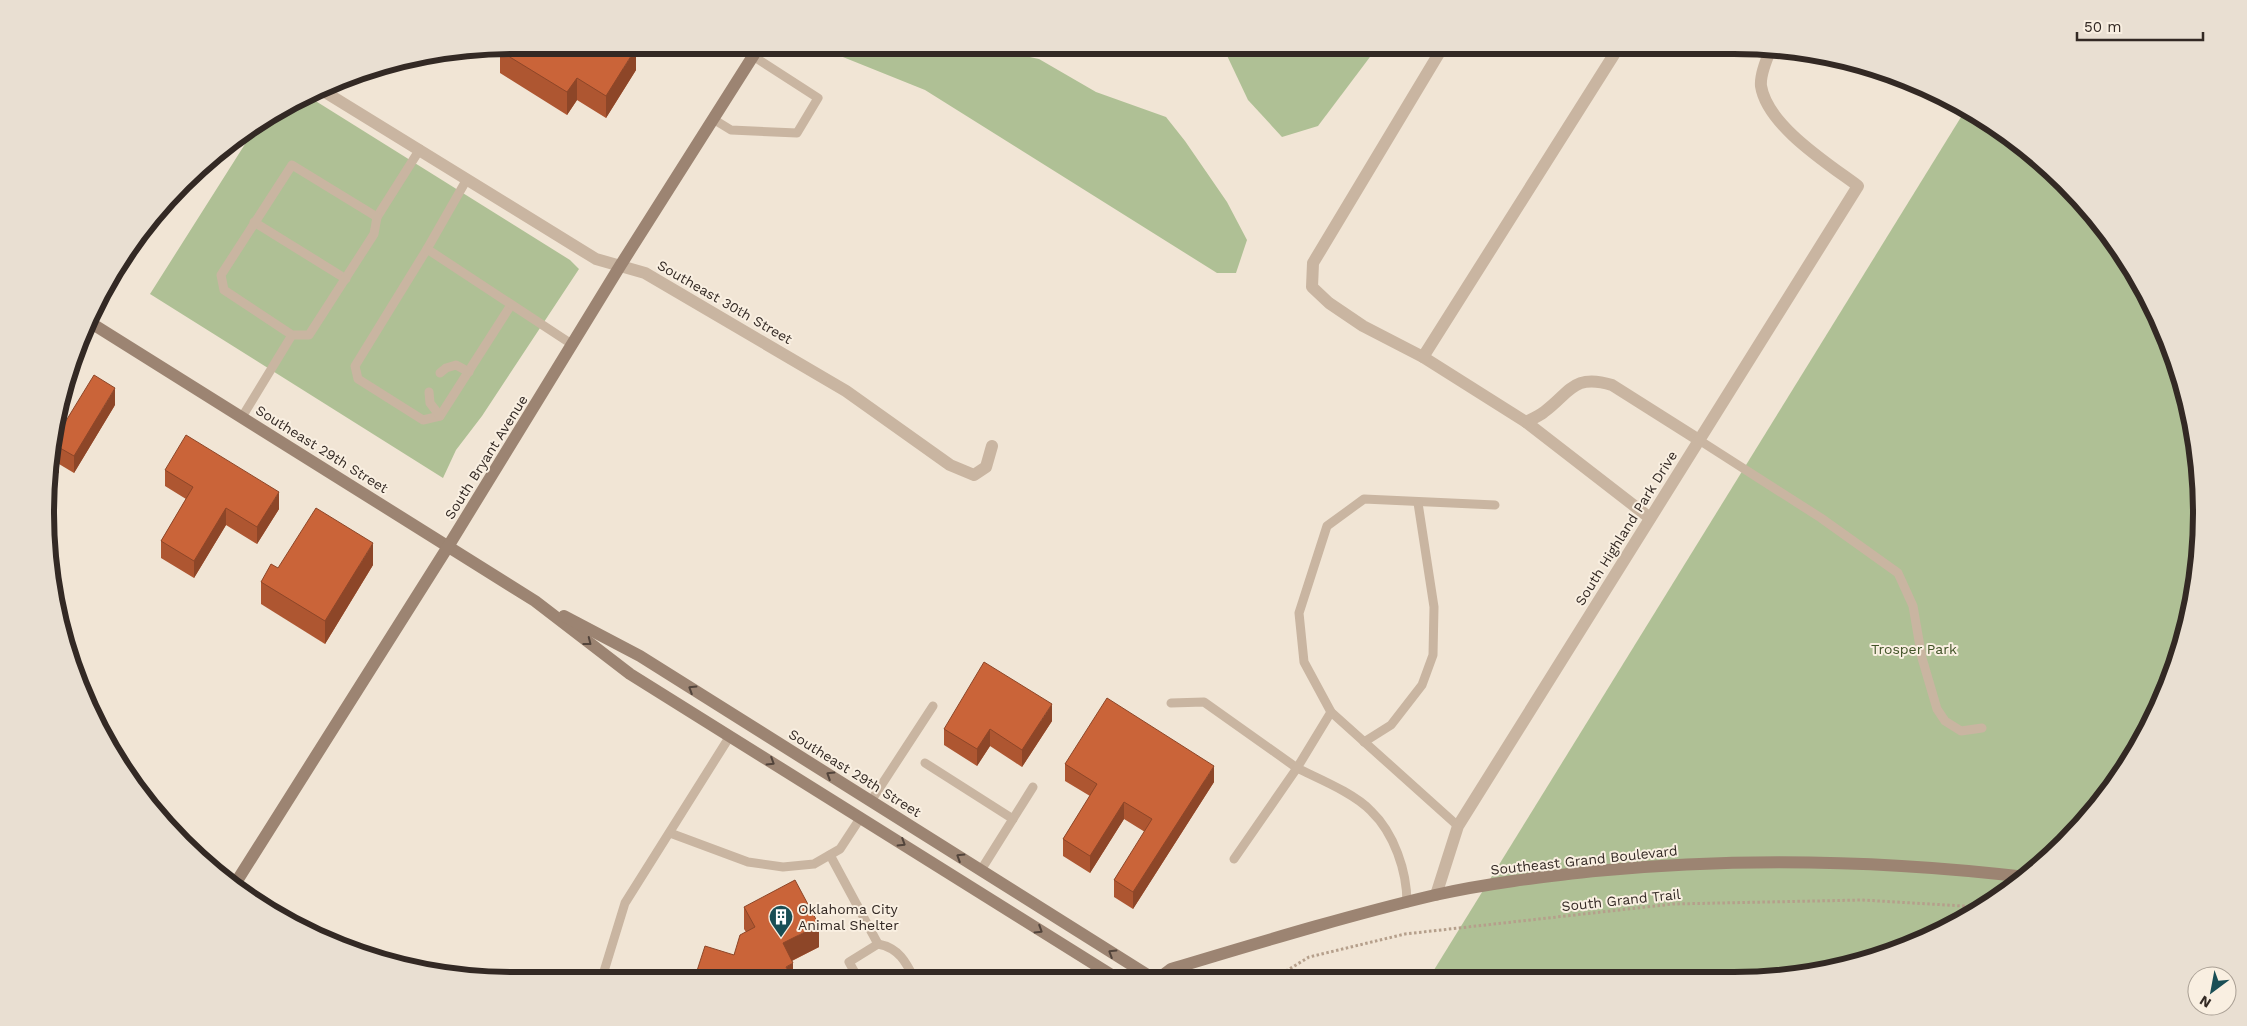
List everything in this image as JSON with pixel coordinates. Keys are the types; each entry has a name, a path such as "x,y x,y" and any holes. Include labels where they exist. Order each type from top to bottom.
{"main road":[{"name":"South Bryant Avenue","path":"237,880 449,545 620,266 753,56"},
{"name":"Southeast 29th Street","path":"94,325 536,601 640,656 1143,972"},
{"name":"Southeast 29th Street","path":"536,601 630,674 1107,972"},
{"path":"861,817 871,801"},
{"name":"Southeast Grand Boulevard","path":"1167,972 1171,969 1436,895 1514,881 1569,874 1658,866 1743,862 1888,864 2015,876"}],"street":[{"path":"1439,54 1313,263 1312,287 1329,303 1364,326 1423,357 1526,422 1650,518"},
{"path":"1423,357 1614,54"},
{"name":"South Highland Park Drive","path":"1436,895 1458,826 1858,186 1787,130 1767,106 1761,84 1769,56"},
{"name":"Southeast 30th Street","path":"327,93 596,259 645,273 838,386 950,465 974,475 986,467 992,446"},
{"path":"1526,422 1544,412 1572,386 1596,380 1612,385 1699,440"}],"lane":[{"path":"713,119 731,130 797,133 818,98 753,56"},
{"path":"377,217 292,165 221,275 224,290 292,335 309,335 374,234 377,217 420,149"},
{"path":"467,179 427,249 354,366 358,379 424,420 440,416 511,306"},
{"path":"254,222 346,279"},
{"path":"427,249 573,345"},
{"path":"242,417 292,335"},
{"path":"440,373 446,368 456,365 469,372"},
{"path":"428,392 430,403 440,416"},
{"path":"1699,440 1821,518 1898,573 1913,606 1922,658 1937,708 1945,721 1961,731 1982,728"},
{"path":"1458,826 1331,712 1304,662 1299,613 1327,526 1364,499 1418,503 1494,505"},
{"path":"1364,742 1391,725 1422,685 1433,656 1434,607 1418,503"},
{"path":"1171,703 1204,702 1297,768 1337,788 1371,810 1391,838 1403,870 1408,903"},
{"path":"871,801 933,706"},
{"path":"1234,859 1297,768 1331,712"},
{"path":"604,972 625,903 730,736"},
{"path":"925,764 1013,819"},
{"path":"981,870 1033,787"},
{"path":"670,833 748,862 783,867 814,864 840,850 861,817"},
{"path":"830,855 878,944"},
{"path":"855,972 849,962 878,944 888,946 900,955 910,972"}],"path":[{"name":"South Grand Trail","path":"1284,972 1309,957 1405,934 1673,904 1862,900 1972,906"}],"green space":[{"path":"835,54 1016,54 1039,59 1096,92 1166,117 1227,202 1247,240 1236,273 1217,273 925,90"},
{"path":"1226,54 1372,54 1318,126 1282,137 1248,100"},
{"path":"313,100 570,260 579,269 482,416 456,450 443,478 150,294 249,137 283,115"},
{"name":"Trosper Park","path":"1963,114 1989,131 2014,149 2059,188 2098,233 2116,258 2132,283 2158,337 2178,394 2184,423 2192,483 2193,513 2189,573 2184,603 2178,632 2158,689 2132,743 2116,768 2098,793 2059,838 2014,877 1989,895 1937,925 1882,948 1853,957 1794,968 1764,971 1433,972"}],"building":[{"path":"505,54 632,54 606,96 577,78 567,92"},
{"path":"94,375 115,388 74,456 59,447 62,427"},
{"path":"186,435 279,492 257,527 226,508 194,561 161,541 193,487 165,470"},
{"path":"316,508 373,543 325,621 261,582 271,564 278,568"},
{"path":"984,662 1052,704 1022,750 990,729 977,749 944,729"},
{"path":"1107,698 1214,766 1133,892 1114,880 1152,819 1124,802 1090,856 1063,839 1097,784 1065,764"},
{"path":"795,880 819,925 783,943 793,963 786,967 789,972 697,972 705,946 734,955 740,935 755,927 744,907"}],"place":[{"name":"Oklahoma City Animal Shelter","path":"781,938"}]}
